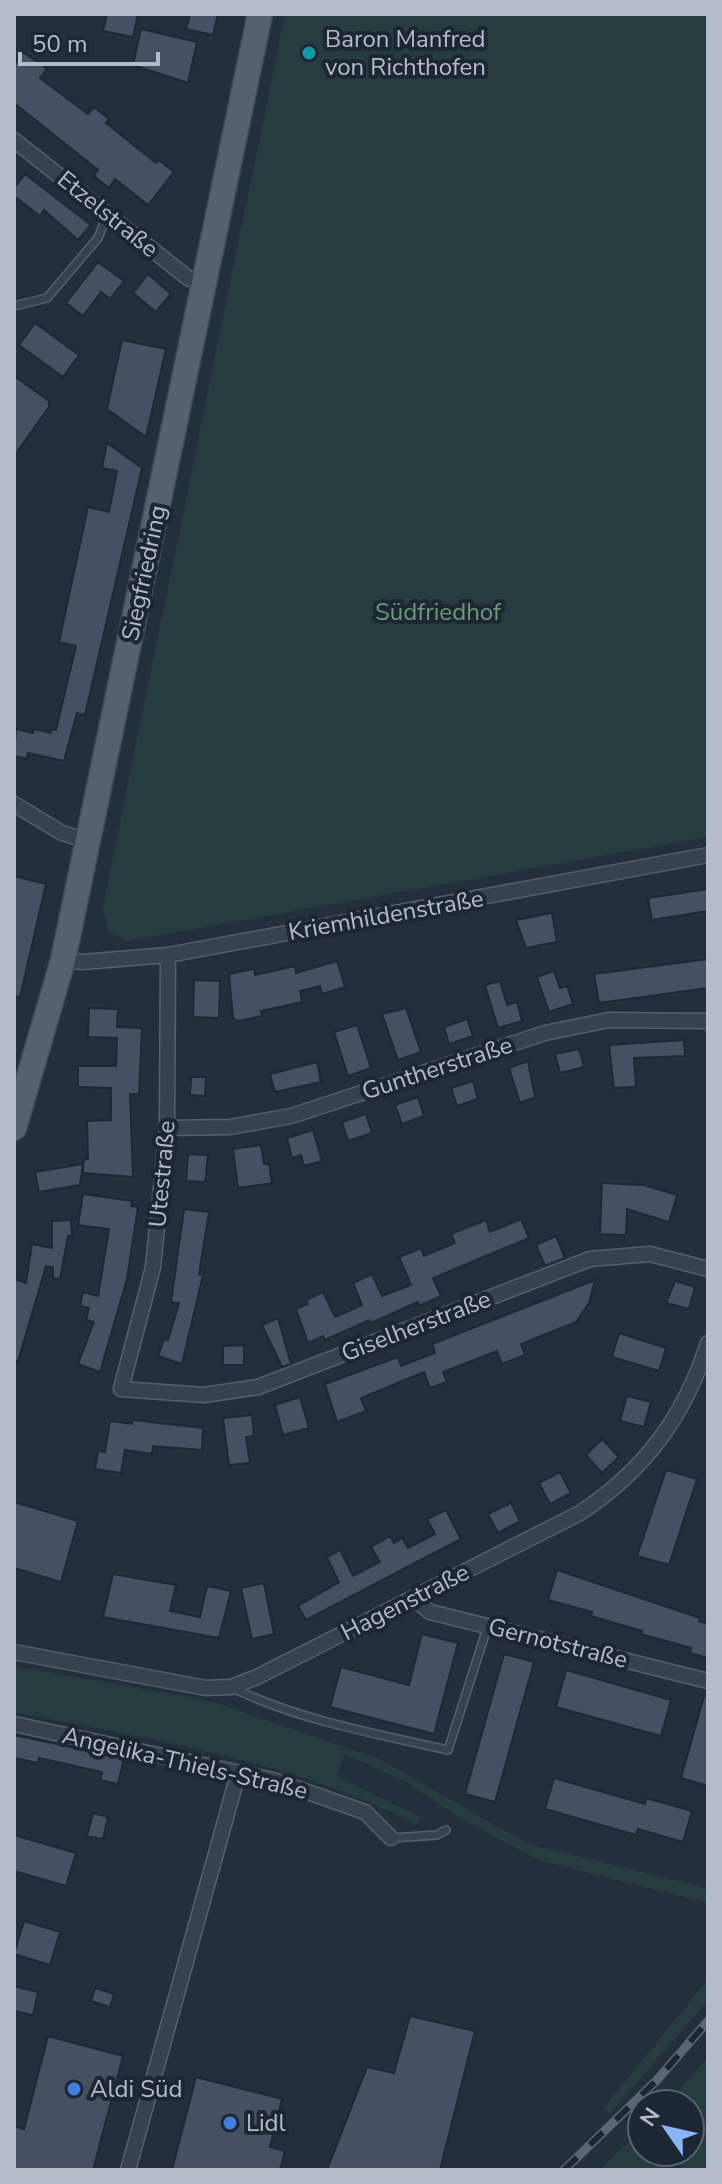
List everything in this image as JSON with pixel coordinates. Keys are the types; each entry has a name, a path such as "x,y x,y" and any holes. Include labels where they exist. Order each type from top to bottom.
{"main road":[{"name":"Siegfriedring","path":"14,1128 63,960 260,14"}],"street":[{"name":"Etzelstraße","path":"14,140 188,278 204,284"},
{"path":"14,804 62,833 88,841"},
{"name":"Kriemhildenstraße","path":"63,960 83,962 168,955 708,855"},
{"name":"Utestraße","path":"121,1389 153,1267 167,1128 168,955"},
{"name":"Guntherstraße","path":"167,1128 230,1127 291,1116 545,1033 609,1020 708,1021"},
{"name":"Giselherstraße","path":"121,1389 204,1395 258,1387 590,1259 650,1254 708,1269"},
{"name":"Hagenstraße","path":"14,1652 206,1688 231,1687 580,1513 631,1475 672,1426 687,1398 708,1343"},
{"name":"Gernotstraße","path":"413,1598 430,1612 708,1681"},
{"name":"Angelika-Thiels-Straße","path":"14,1724 273,1780 365,1812 391,1838"},
{"name":"Angelika-Thiels-Straße","path":"128,2170 235,1785"}],"lane":[{"path":"14,306 47,298 98,238 108,212"},
{"path":"231,1687 254,1698 368,1732 448,1750 488,1625"},
{"path":"391,1838 437,1835 446,1830"}],"green space":[{"name":"Südfriedhof","path":"285,14 708,14 708,837 127,941 108,930 103,906"},
{"path":"14,1666 214,1702 379,1759 528,1844 708,1888 708,1903 539,1860 459,1817 406,1782 345,1754 336,1776 420,1817 417,1825 371,1803 272,1768 14,1712"},
{"path":"708,1979 708,2000 632,2088 626,2088 626,2095 610,2114 603,2109"},
{"path":"708,2058 708,2170 681,2168 706,2168 706,2088 681,2088"},
{"path":"626,2144 626,2168 662,2168 660,2170 599,2170"}],"building":[{"path":"107,14 138,14 133,37 103,31"},
{"path":"190,14 218,14 213,35 186,29"},
{"path":"141,29 197,42 188,83 133,65"},
{"path":"23,52 47,69 40,78 88,114 94,107 109,119 106,123 156,163 159,160 174,172 148,205 115,179 109,188 94,176 98,170 14,103 14,66"},
{"path":"25,174 91,225 78,240 44,210 40,216 14,196 14,188"},
{"path":"98,262 124,281 110,299 101,292 83,316 66,303"},
{"path":"148,274 171,294 156,312 133,293"},
{"path":"35,323 79,355 63,377 19,345"},
{"path":"122,340 166,349 146,437 107,409"},
{"path":"14,376 49,401 49,407 14,456"},
{"path":"107,443 142,468 85,715 77,713 64,761 28,753 26,759 14,756 16,729 33,733 34,729 51,733 52,729 56,730 76,646 59,642 88,507 109,512 117,471 102,468"},
{"path":"14,876 46,884 20,997 14,996"},
{"path":"708,889 708,911 652,920 648,898"},
{"path":"552,913 557,942 526,948 516,920"},
{"path":"708,959 708,988 599,1003 594,974"},
{"path":"337,961 345,987 322,994 320,986 300,991 302,1002 261,1011 262,1016 237,1021 233,1018 229,974 254,969 255,975 295,966 296,973"},
{"path":"554,971 560,988 567,986 573,1004 549,1012 537,977"},
{"path":"194,980 220,981 219,1018 193,1017"},
{"path":"500,981 507,1005 517,1002 522,1021 498,1028 485,985"},
{"path":"89,1008 118,1009 117,1027 142,1028 139,1094 130,1094 133,1177 83,1173 84,1159 88,1159 87,1121 111,1120 111,1088 78,1087 78,1066 116,1066 117,1038 88,1037"},
{"path":"406,1008 421,1052 398,1060 382,1014"},
{"path":"467,1019 473,1036 449,1044 444,1027"},
{"path":"357,1025 371,1068 348,1076 334,1032"},
{"path":"684,1040 685,1056 634,1058 636,1087 614,1088 609,1045"},
{"path":"579,1049 584,1067 560,1073 555,1054"},
{"path":"528,1061 535,1097 520,1103 509,1068"},
{"path":"317,1062 321,1082 275,1092 270,1074"},
{"path":"191,1077 206,1077 205,1096 190,1095"},
{"path":"473,1081 478,1099 457,1106 451,1088"},
{"path":"418,1097 424,1116 402,1124 395,1105"},
{"path":"366,1114 372,1133 348,1141 342,1122"},
{"path":"313,1130 322,1161 304,1166 301,1155 292,1158 287,1138"},
{"path":"261,1145 264,1164 269,1164 272,1183 238,1188 233,1149"},
{"path":"188,1154 208,1155 205,1182 186,1181"},
{"path":"83,1164 80,1185 39,1192 35,1172"},
{"path":"602,1183 644,1185 677,1195 669,1222 627,1209 626,1235 600,1234"},
{"path":"83,1194 132,1201 131,1206 138,1207 127,1279 100,1372 78,1364 94,1322 86,1320 89,1308 80,1306 83,1292 98,1296 109,1229 78,1225"},
{"path":"184,1209 209,1212 199,1274 203,1275 182,1364 158,1356 164,1339 168,1340 179,1303 171,1302"},
{"path":"521,1219 529,1238 433,1278 441,1296 419,1306 418,1302 371,1323 369,1320 325,1340 323,1336 308,1343 296,1309 308,1304 306,1300 323,1292 335,1317 362,1305 353,1283 372,1274 382,1296 411,1285 399,1257 421,1248 424,1256 455,1243 451,1234 486,1220 490,1232"},
{"path":"71,1220 72,1236 68,1236 60,1279 53,1278 53,1267 46,1266 18,1361 14,1361 14,1279 26,1283 32,1244 52,1248 52,1221"},
{"path":"556,1236 565,1258 545,1266 536,1245"},
{"path":"595,1280 589,1303 576,1322 521,1344 525,1355 502,1364 497,1351 443,1372 447,1382 430,1388 424,1372 361,1398 366,1411 337,1422 325,1384 398,1357 401,1366 435,1353 432,1344"},
{"path":"675,1281 695,1287 689,1309 666,1303"},
{"path":"278,1318 291,1364 282,1367 262,1325"},
{"path":"619,1333 666,1348 659,1371 612,1357"},
{"path":"244,1345 244,1365 223,1365 223,1346"},
{"path":"627,1396 651,1402 644,1427 620,1421"},
{"path":"300,1397 309,1428 283,1435 275,1405"},
{"path":"252,1415 254,1436 246,1437 250,1463 229,1465 223,1418"},
{"path":"133,1420 203,1428 202,1450 153,1446 152,1454 125,1450 121,1473 95,1469 98,1451 105,1452 110,1421 132,1424"},
{"path":"602,1439 619,1457 602,1473 586,1455"},
{"path":"666,1470 697,1479 669,1565 637,1556"},
{"path":"560,1472 571,1493 550,1504 539,1483"},
{"path":"14,1502 78,1521 61,1582 14,1568"},
{"path":"511,1503 520,1521 498,1533 488,1514"},
{"path":"446,1510 461,1539 306,1620 298,1606 339,1582 327,1557 340,1550 353,1576 380,1562 371,1547 390,1536 394,1543 402,1538 408,1548 435,1534 427,1519"},
{"path":"557,1570 700,1618 699,1621 708,1624 708,1658 690,1653 691,1648 591,1616 592,1612 548,1600"},
{"path":"113,1574 176,1585 170,1611 200,1617 207,1586 231,1591 219,1638 103,1617"},
{"path":"264,1583 274,1634 252,1639 241,1588"},
{"path":"422,1634 458,1643 434,1734 330,1707 341,1667 409,1685"},
{"path":"504,1654 534,1662 495,1802 465,1794"},
{"path":"566,1670 671,1700 661,1736 556,1707"},
{"path":"704,1696 708,1697 708,1786 681,1778"},
{"path":"14,1735 124,1758 118,1784 100,1780 102,1772 39,1758 38,1763 14,1758"},
{"path":"554,1778 645,1804 646,1798 692,1811 683,1842 638,1829 636,1835 545,1809"},
{"path":"93,1813 108,1817 103,1839 87,1836"},
{"path":"14,1835 76,1853 66,1886 14,1871"},
{"path":"24,1921 60,1932 50,1965 14,1954"},
{"path":"14,1986 38,1992 33,2015 14,2011"},
{"path":"95,1988 114,1994 110,2007 91,2001"},
{"path":"410,2016 475,2031 440,2170 327,2170 367,2067 394,2073"},
{"name":"Aldi Süd","path":"48,2036 123,2056 93,2170 14,2170 14,2126 24,2129"},
{"name":"Lidl","path":"196,2077 282,2099 270,2147 285,2151 280,2170 172,2170"}],"railway":[{"path":"564,2170 657,2080 708,2021"}],"place":[{"name":"Baron Manfred von Richthofen","path":"309,53"},
{"name":"Aldi Süd","path":"74,2089"},
{"name":"Lidl","path":"230,2123"}]}
